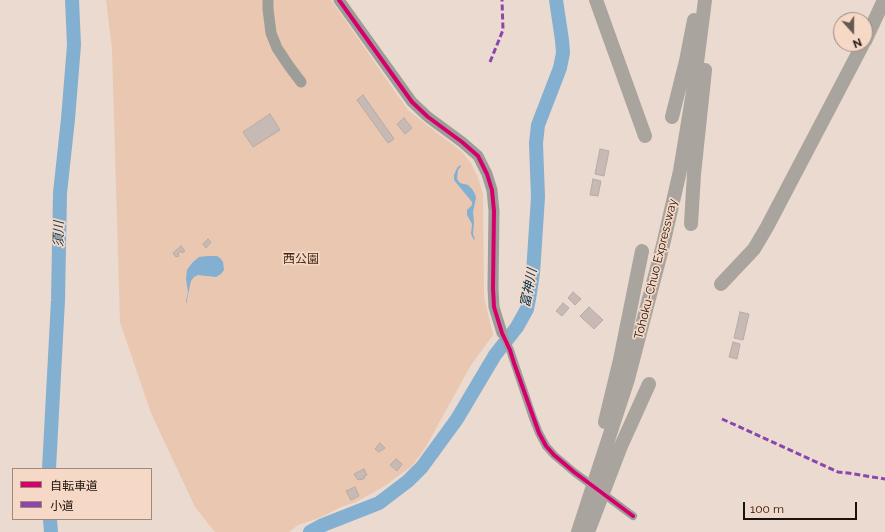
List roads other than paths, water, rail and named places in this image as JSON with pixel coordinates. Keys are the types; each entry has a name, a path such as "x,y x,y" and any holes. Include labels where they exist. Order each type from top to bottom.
{"highway":[{"path":"596,0 647,135 602,0"},
{"path":"672,117 686,61 698,0"},
{"name":"Tohoku-Chuo Expressway","path":"580,528 628,379 663,246 684,148 705,0"},
{"path":"691,224 694,174 706,60 710,0"},
{"path":"873,18 884,0"},
{"path":"873,24 884,0"},
{"path":"854,52 764,222 748,248 719,279 754,248 767,227 859,52"},
{"path":"580,528 594,518 598,476 610,403 642,251"},
{"path":"598,476 621,446 649,384"}],"street":[{"path":"268,0 270,33 277,48 301,82"},
{"path":"339,0 412,102 428,117 478,156 487,174 492,190 494,211 494,307 502,333 510,350 539,433 546,446 554,455 574,472 633,516"}],"water":[{"path":"460,165 457,179 460,183 468,185 472,189 476,198 473,212 474,240 471,234 472,224 467,215 467,210 472,205 472,202 454,180 454,175"},
{"path":"217,256 221,259 224,270 216,277 198,275 194,277 191,281 187,304 186,301 188,292 186,279 187,270 199,257"}],"waterway":[{"name":"須川","path":"49,468 58,300 60,193 74,45 72,0"},
{"name":"富神川","path":"310,532 323,525 379,503 408,481 422,467 457,419 495,355 517,327 527,309 533,273 538,197 536,143 538,125 560,68 563,53 556,0"},
{"name":"須川","path":"50,520 51,532"}],"park label":[{"name":"西公園","path":"301,259"}]}
